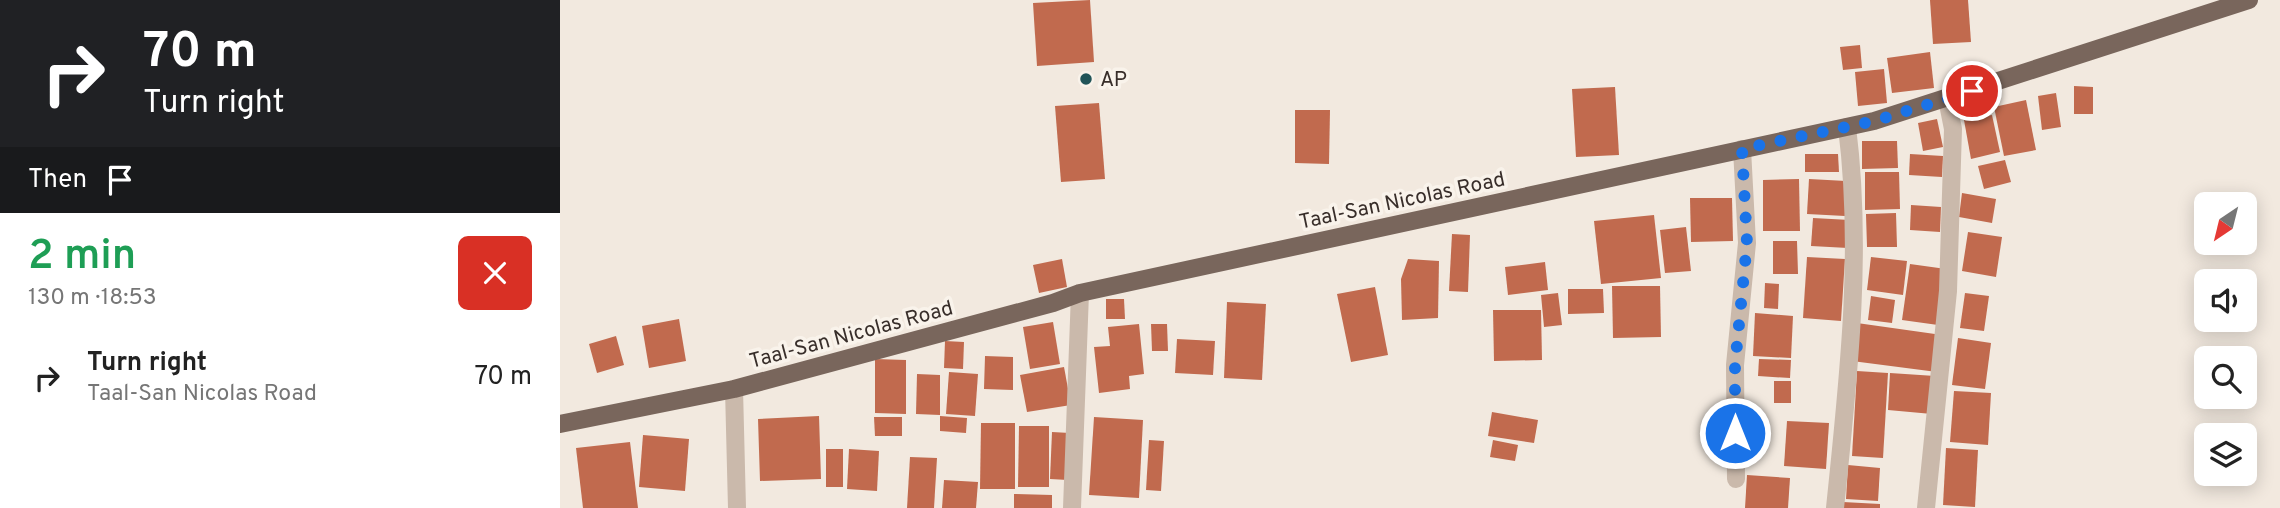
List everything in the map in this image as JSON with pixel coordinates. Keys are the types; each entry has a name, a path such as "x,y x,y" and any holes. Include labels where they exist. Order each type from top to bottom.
{"main road":[{"name":"Taal-San Nicolas Road","path":"560,424 734,388 1053,303 1080,293 1847,127 1947,99 2249,0"}],"street":[{"path":"1926,508 1948,291 1954,129 1947,99"},
{"path":"1835,508 1855,256 1853,172 1847,127"},
{"path":"1736,479 1735,365 1747,243 1742,149"},
{"path":"1072,508 1080,293"},
{"path":"734,388 737,508"}],"building":[{"path":"1090,0 1094,62 1037,66 1033,3"},
{"path":"1930,0 1968,0 1971,42 1933,44"},
{"path":"1860,45 1862,68 1843,70 1840,47"},
{"path":"1930,52 1934,88 1892,93 1887,58"},
{"path":"1884,69 1887,103 1858,106 1855,72"},
{"path":"2074,86 2093,87 2093,114 2074,114"},
{"path":"1615,87 1619,155 1576,157 1572,89"},
{"path":"2056,93 2061,127 2042,130 2038,96"},
{"path":"2026,100 2036,150 2004,156 1994,107"},
{"path":"1099,103 1105,179 1061,182 1055,106"},
{"path":"1295,110 1330,110 1329,164 1295,163"},
{"path":"1992,115 2000,152 1971,159 1964,120"},
{"path":"1937,119 1943,147 1923,151 1918,123"},
{"path":"1862,141 1897,141 1898,168 1862,169"},
{"path":"1805,154 1838,154 1839,172 1805,172"},
{"path":"1910,154 1943,156 1942,177 1909,175"},
{"path":"2005,160 2011,182 1984,189 1978,166"},
{"path":"1865,172 1899,172 1900,209 1865,210"},
{"path":"1799,179 1800,231 1763,231 1763,180"},
{"path":"1809,179 1846,181 1845,216 1807,214"},
{"path":"1962,193 1996,199 1992,223 1959,217"},
{"path":"1690,198 1732,198 1733,241 1691,242"},
{"path":"1911,205 1941,207 1940,232 1910,230"},
{"path":"1896,213 1897,247 1867,247 1866,214"},
{"path":"1654,215 1661,278 1601,284 1594,221"},
{"path":"1813,218 1850,220 1848,248 1811,246"},
{"path":"1686,227 1691,271 1665,273 1660,230"},
{"path":"1968,232 2002,237 1996,277 1962,271"},
{"path":"1452,234 1470,235 1468,292 1449,291"},
{"path":"1773,241 1797,241 1798,274 1773,274"},
{"path":"1807,257 1845,259 1841,321 1803,318"},
{"path":"1871,257 1907,261 1903,295 1867,290"},
{"path":"1062,259 1067,287 1039,293 1033,265"},
{"path":"1408,259 1439,261 1438,318 1402,320 1401,279"},
{"path":"1545,262 1548,290 1508,295 1505,267"},
{"path":"1910,264 1946,269 1938,325 1902,320"},
{"path":"1765,283 1779,284 1778,309 1764,308"},
{"path":"1612,286 1660,286 1661,337 1613,338"},
{"path":"1375,287 1388,355 1351,362 1337,294"},
{"path":"1568,289 1603,289 1604,313 1568,314"},
{"path":"1558,293 1562,325 1544,327 1541,295"},
{"path":"1965,293 1989,296 1984,331 1960,328"},
{"path":"1871,296 1895,300 1892,323 1868,320"},
{"path":"1106,299 1124,299 1125,319 1106,319"},
{"path":"1227,302 1266,304 1262,380 1224,378"},
{"path":"1493,310 1541,310 1542,360 1494,361"},
{"path":"1755,313 1793,316 1791,358 1753,356"},
{"path":"679,319 686,361 649,368 642,326"},
{"path":"1053,322 1060,364 1030,369 1023,327"},
{"path":"1857,323 1942,335 1937,372 1852,361"},
{"path":"1139,324 1144,374 1129,376 1130,389 1099,393 1094,347 1110,346 1108,327"},
{"path":"1151,324 1167,324 1168,351 1152,351"},
{"path":"616,336 624,365 597,373 589,344"},
{"path":"1958,338 1991,343 1985,389 1952,385"},
{"path":"1177,339 1215,341 1213,375 1175,373"},
{"path":"945,341 964,342 963,369 944,368"},
{"path":"985,356 1013,357 1013,390 984,389"},
{"path":"875,359 906,360 906,414 875,413"},
{"path":"1759,359 1791,360 1790,378 1758,376"},
{"path":"1064,367 1071,405 1027,412 1020,375"},
{"path":"1857,371 1888,373 1883,458 1852,456"},
{"path":"949,372 978,374 975,416 946,414"},
{"path":"1890,373 1935,376 1932,414 1888,410"},
{"path":"917,374 940,375 940,415 916,414"},
{"path":"1774,381 1791,381 1791,403 1774,403"},
{"path":"1954,391 1991,393 1988,445 1950,442"},
{"path":"1492,412 1538,420 1534,443 1488,436"},
{"path":"819,416 821,479 760,481 758,419"},
{"path":"940,416 967,418 966,433 940,431"},
{"path":"874,417 902,417 902,436 875,436"},
{"path":"1094,417 1143,420 1139,498 1089,495"},
{"path":"1787,421 1829,423 1826,469 1784,466"},
{"path":"981,423 1015,423 1015,489 980,489"},
{"path":"1019,426 1049,426 1049,487 1018,487"},
{"path":"1052,432 1070,433 1068,480 1050,479"},
{"path":"643,435 689,439 685,491 639,487"},
{"path":"1149,440 1164,441 1161,491 1146,490"},
{"path":"1493,440 1518,445 1515,461 1490,457"},
{"path":"630,442 638,508 583,508 576,448"},
{"path":"1946,448 1978,450 1975,507 1943,505"},
{"path":"826,449 843,449 843,487 826,487"},
{"path":"849,449 879,451 877,491 847,489"},
{"path":"910,457 937,458 934,508 907,508"},
{"path":"1848,465 1880,468 1878,501 1846,499"},
{"path":"1747,475 1790,478 1788,508 1745,508"},
{"path":"944,480 978,482 976,508 942,508"},
{"path":"1014,494 1052,495 1052,508 1014,508"},
{"path":"1843,502 1880,504 1880,508 1843,508"}],"place":[{"name":"AP","path":"1086,79"}],"route":[{"path":"1735,433 1735,365 1747,243 1742,149 1874,121 1972,91"}]}
